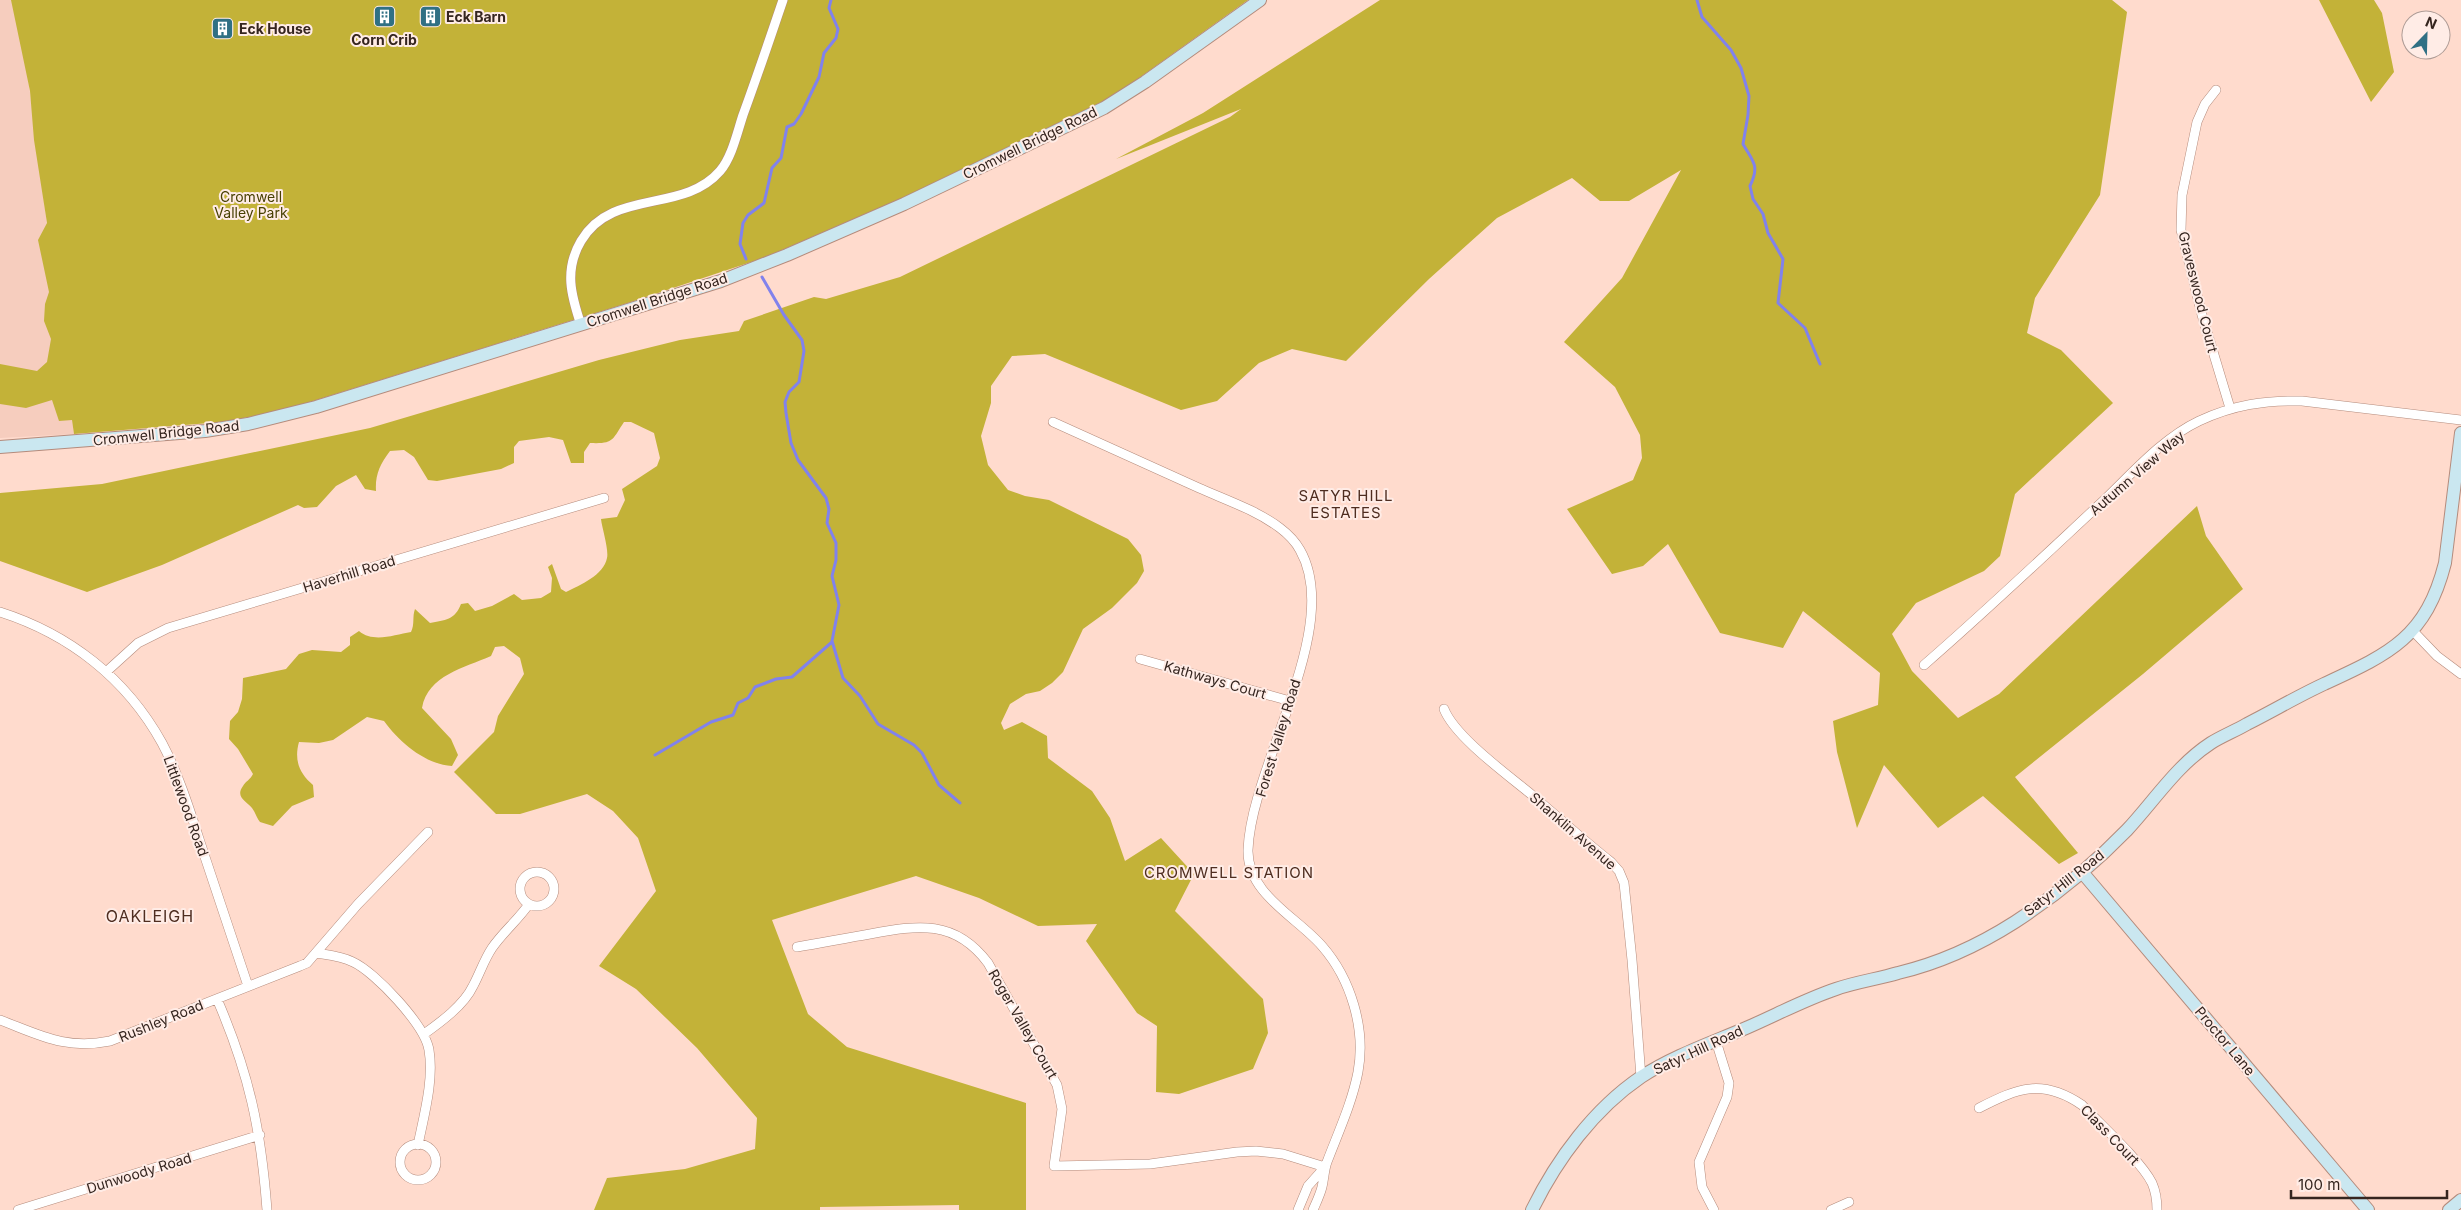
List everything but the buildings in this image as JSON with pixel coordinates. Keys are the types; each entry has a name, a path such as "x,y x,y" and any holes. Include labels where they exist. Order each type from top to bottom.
{"street":[{"path":"581,325 571,294 569,280 576,250 584,236 605,215 694,191 720,171 734,141 783,0"},
{"name":"Cromwell Bridge Road","path":"0,447 204,431 248,424 316,407 696,290 746,272 912,200 1104,108 1145,82 1260,0"},
{"name":"Graveswood Court","path":"2216,90 2205,104 2197,122 2182,196 2181,230 2202,314 2230,408"},
{"name":"Autumn View Way","path":"1924,666 2169,441 2197,422 2230,408 2266,401 2302,401 2461,420"},
{"name":"Forest Valley Road","path":"1053,422 1261,516 1292,538 1300,551 1309,573 1313,601 1308,635 1290,701 1260,796 1248,852 1252,869 1268,896 1321,945 1346,981 1359,1036 1358,1070 1352,1096 1325,1167 1322,1190 1312,1210"},
{"name":"Satyr Hill Road","path":"1532,1210 1550,1176 1578,1136 1610,1102 1641,1077 1716,1041 1836,989 1901,973 1946,958 2016,921 2082,872 2127,830 2178,772 2202,750 2302,695 2378,659 2413,631 2434,599 2445,564 2461,433"},
{"name":"Haverhill Road","path":"106,672 138,643 168,628 604,498"},
{"name":"Littlewood Road","path":"0,612 59,636 80,650 120,685 147,719 172,764 248,986"},
{"path":"2413,631 2437,656 2461,674"},
{"name":"Kathways Court","path":"1140,659 1290,701"},
{"name":"Shanklin Avenue","path":"1444,708 1447,716 1487,757 1612,862 1624,882 1641,1077"},
{"name":"Rushley Road","path":"0,1020 47,1040 71,1044 97,1044 110,1041 307,963 358,904 428,832"},
{"name":"Proctor Lane","path":"2082,872 2368,1210"},
{"path":"424,1034 438,1025 466,996 473,987 492,948 501,936 519,920 529,904"},
{"name":"Roger Valley Court","path":"797,947 903,927 922,926 937,927 948,931 977,948 988,963 1057,1085 1062,1109 1054,1166 1150,1164 1256,1151 1283,1154 1325,1167"},
{"path":"316,953 341,957 355,962 408,1010 424,1034 429,1049 430,1079 418,1145"},
{"path":"217,999 239,1051 260,1135 267,1210"},
{"path":"1714,1210 1702,1187 1699,1162 1727,1097 1729,1083 1716,1041"},
{"name":"Class Court","path":"1979,1108 2008,1093 2039,1087 2071,1098 2082,1104 2144,1170 2152,1184 2157,1210"},
{"name":"Dunwoody Road","path":"18,1210 260,1135"},
{"path":"418,1145 424,1146 433,1153 436,1164 431,1175 421,1180 415,1180 405,1175 400,1164 403,1152 407,1148 418,1145"},
{"name":"Forest Valley Road","path":"1298,1210 1308,1186 1325,1167"},
{"path":"2449,1210 2461,1200"},
{"path":"1831,1210 1848,1202"}],"shaded area":[{"path":"0,0 18,0 74,434 0,438"}],"green space":[{"name":"Cromwell Valley Park","path":"11,0 1248,0 1114,96 900,199 766,257 628,303 281,411 222,422 74,434 72,420 59,421 52,400 26,408 0,404 0,364 37,371 47,362 51,339 44,321 45,304 49,292 38,240 47,223 34,140 30,91"},
{"path":"1380,0 2112,0 2127,12 2100,195 2035,298 2027,333 2061,350 2113,403 2015,494 2000,556 1984,571 1916,603 1892,634 1912,671 1958,718 1999,694 2197,506 2206,536 2243,589 2143,674 2015,777 2078,853 2059,864 1983,796 1938,828 1884,765 1857,828 1837,752 1833,721 1878,705 1880,673 1803,611 1783,648 1720,633 1668,544 1643,566 1612,574 1567,509 1633,480 1642,458 1640,435 1615,387 1564,342 1622,278 1681,170 1629,201 1600,201 1572,178 1497,218 1429,279 1346,361 1292,349 1259,363 1217,401 1181,410 1045,354 1012,356 991,386 991,403 981,436 988,465 1008,490 1025,496 1049,500 1128,539 1141,555 1144,571 1137,583 1112,608 1083,629 1063,672 1040,691 1026,694 1010,704 1001,723 1004,730 1022,722 1047,736 1048,758 1092,791 1110,818 1125,861 1161,838 1194,874 1175,911 1263,999 1268,1033 1253,1069 1179,1094 1156,1092 1157,1026 1137,1013 1086,941 1097,924 1038,926 979,898 916,876 772,920 808,1014 847,1047 1026,1103 1026,1210 959,1210 959,1205 820,1207 820,1210 594,1210 607,1178 685,1169 755,1149 757,1118 697,1048 636,989 599,966 656,891 638,838 613,811 587,794 520,814 496,814 454,772 494,732 498,716 524,674 520,658 504,646 495,647 491,656 459,669 439,680 426,697 422,708 451,739 458,755 452,766 423,757 405,744 384,721 367,717 333,740 319,743 299,742 297,755 299,766 304,776 313,785 314,797 292,806 273,826 260,822 252,808 241,796 240,793 244,784 253,774 238,749 229,739 230,721 238,712 242,699 243,678 286,669 299,654 312,650 341,652 350,645 350,637 359,631 371,637 411,632 415,609 430,623 453,616 461,604 468,603 475,611 492,606 514,594 522,600 541,598 551,592 552,578 548,567 552,564 561,589 566,592 584,583 601,570 607,558 601,519 617,517 625,500 622,489 657,466 660,458 654,433 631,422 624,422 612,440 604,443 590,443 584,452 584,463 571,463 563,440 549,437 519,441 514,447 514,463 501,469 437,481 428,480 414,457 404,450 390,451 383,460 379,470 376,480 376,491 365,489 356,475 336,486 317,507 304,508 298,505 162,565 87,592 0,561 0,493 102,484 370,428 599,360 680,340 739,331 744,321 814,297 826,299 900,277 1230,117 1241,109 1116,159 1203,113"},
{"path":"2319,0 2374,0 2382,13 2394,72 2371,102"}],"waterway":[{"path":"746,259 740,244 743,223 748,215 764,203 772,168 781,158 787,127 794,124 801,114 819,77 824,53 836,38 838,29 829,8 831,0"},
{"path":"1697,0 1702,17 1731,50 1741,68 1749,96 1743,144 1755,168 1750,186 1753,199 1763,214 1768,233 1783,259 1778,303 1805,328 1820,364"},
{"path":"762,277 784,315 802,340 804,351 799,382 789,392 785,402 786,413 791,443 798,460 826,498 829,509 827,523 836,543 836,560 832,576 839,605 832,641 843,678 860,696 878,724 914,745 922,753 939,785 960,803"},
{"path":"655,755 711,722 733,715 738,703 748,698 755,687 776,679 792,677 832,642"}],"place":[{"name":"Corn Crib","path":"384,17"},
{"name":"Eck Barn","path":"430,17"},
{"name":"Eck House","path":"223,29"}],"district":[{"name":"SATYR HILL ESTATES","path":"1346,504"},
{"name":"CROMWELL STATION","path":"1229,873"},
{"name":"OAKLEIGH","path":"150,916"}]}
